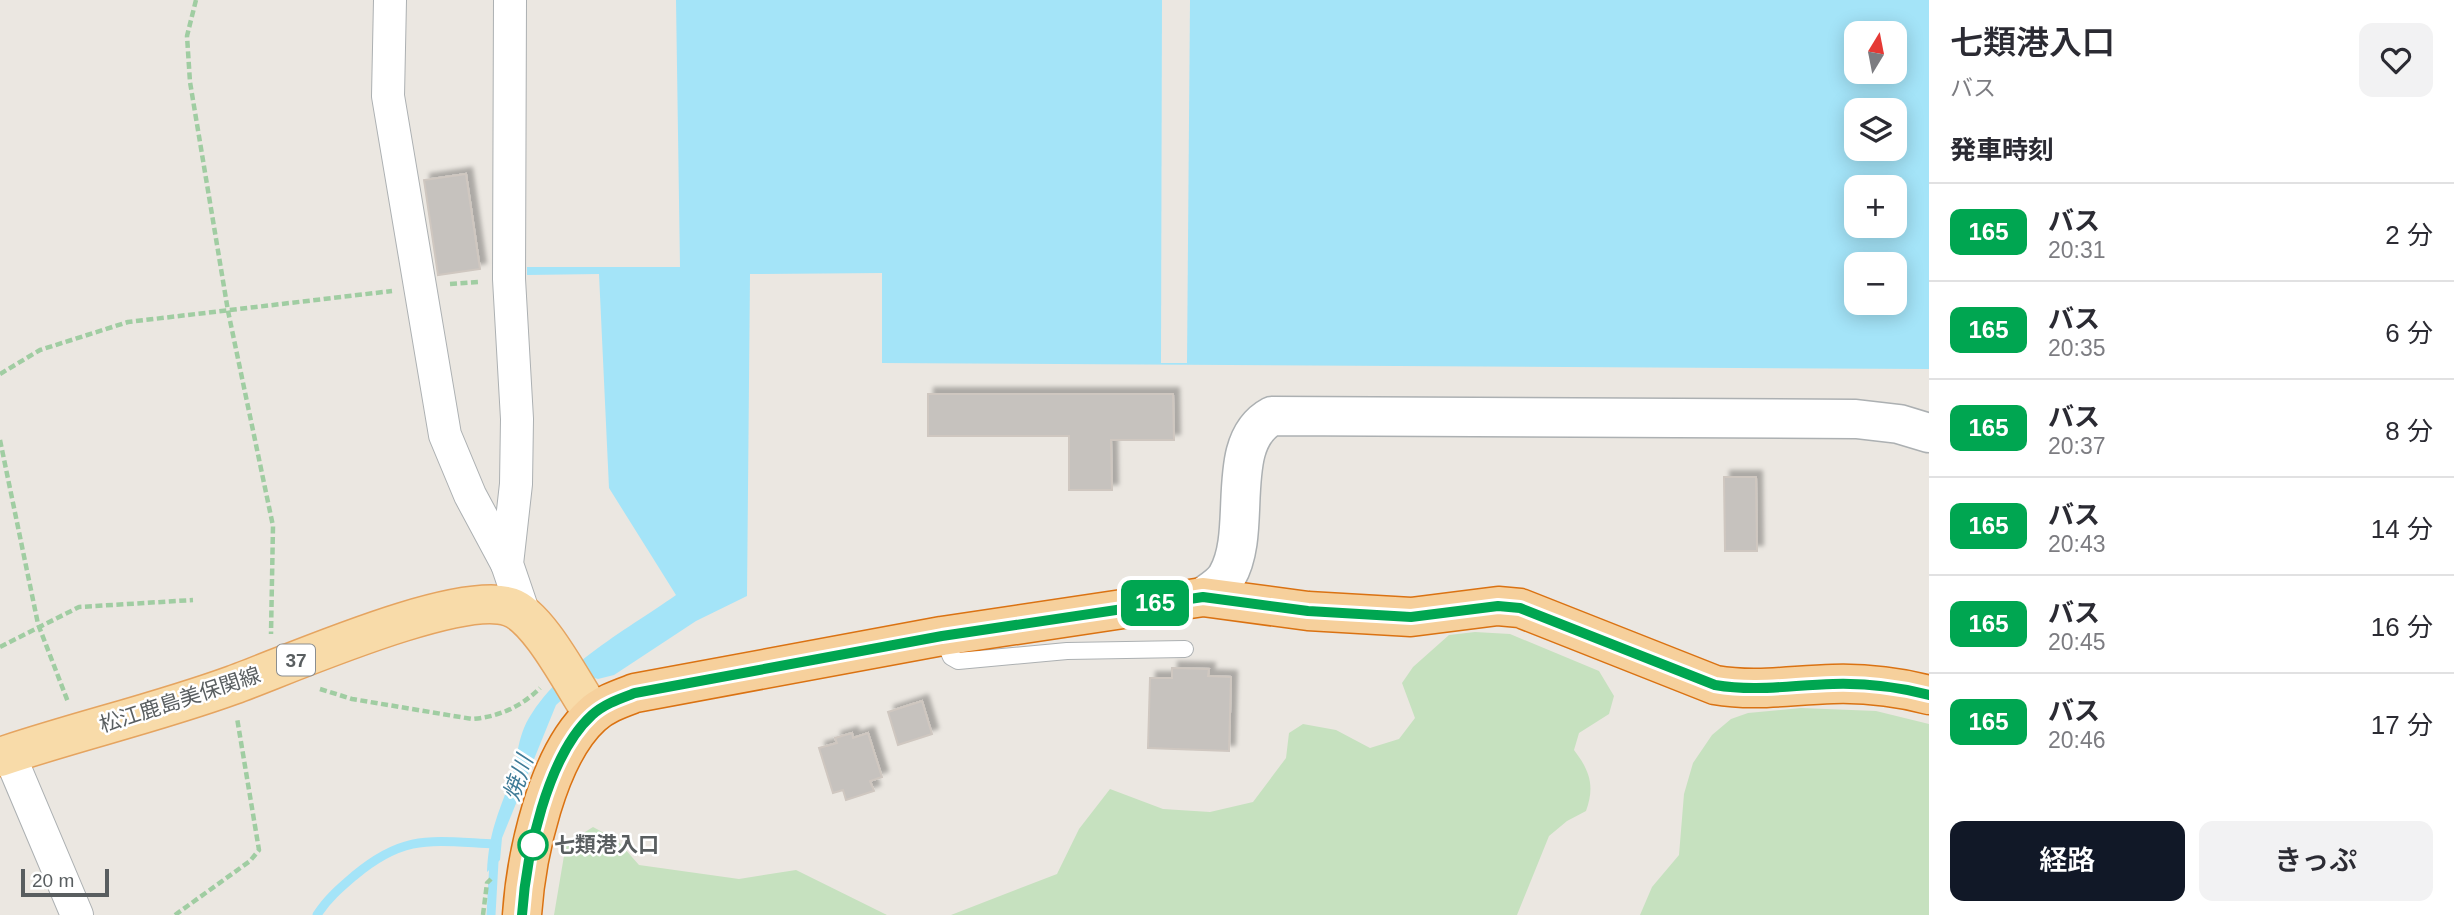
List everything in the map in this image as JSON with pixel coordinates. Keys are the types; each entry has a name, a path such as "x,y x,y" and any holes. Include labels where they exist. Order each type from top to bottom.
{"highway":[{"path":"522,915 539,819 564,752 574,687 612,701 635,693 942,636 1203,597 1308,611 1411,617 1498,606 1520,608 1715,685 1744,690 1833,684 1874,685 1929,695"}],"main road":[{"name":"松江鹿島美保関線","path":"5,755 232,685 324,649 466,605 498,603 524,614"},
{"path":"524,614 574,687"}],"street":[{"path":"390,0 388,96 445,435 470,495 507,564 524,614"},
{"path":"507,564 516,484 517,419 509,279 510,0"},
{"path":"1203,597 1225,579 1232,566 1241,516 1247,444 1262,421 1272,416 1856,419 1899,424 1929,433"},
{"path":"5,755 77,915"}],"lane":[{"path":"942,636 951,657 958,661 1067,651 1185,649"}],"path":[{"path":"196,0 187,36 190,82 228,311 273,526 270,670"},
{"path":"0,374 40,350 128,322 418,287 509,279"},
{"path":"0,440 38,624 79,732"},
{"path":"0,647 38,624 79,607 193,600"},
{"path":"176,915 250,861 259,850 232,685"},
{"path":"314,688 352,699 472,719 488,718 529,699 574,687"},
{"path":"483,915 490,879"}],"green space":[{"path":"1475,632 1510,634 1599,671 1614,696 1609,714 1579,733 1574,750 1589,779 1590,794 1586,811 1567,821 1549,836 1517,915 951,915 1057,874 1079,829 1110,789 1163,809 1210,812 1253,802 1286,758 1289,733 1303,724 1336,730 1370,748 1399,739 1415,718 1402,683 1413,667 1449,635"},
{"path":"1801,708 1876,711 1929,724 1929,915 1640,915 1652,887 1679,855 1684,794 1693,763 1712,735 1731,719 1748,713"},
{"path":"593,827 617,840 639,865 739,879 796,870 887,915 554,915 566,844"}],"water":[{"path":"676,0 1929,0 1929,369 882,363 882,273 750,274 747,596 696,621 614,675 598,679 588,676 556,705 502,838 500,860 487,872 495,822 512,775 522,733 536,707 552,688 591,653 676,595 609,488 599,274 527,275 527,267 680,267"}],"pier":[{"path":"1162,0 1190,0 1187,363 1161,363"}],"building":[{"path":"466,174 480,269 438,275 424,180"},
{"path":"928,394 1173,394 1174,440 1111,440 1112,490 1069,490 1069,436 928,436"},
{"path":"1724,477 1756,477 1757,551 1725,551"},
{"path":"1172,668 1209,669 1208,676 1231,677 1229,751 1148,748 1150,678 1172,678"},
{"path":"922,701 932,734 898,745 888,712"},
{"path":"852,733 853,738 868,733 882,777 870,781 874,791 846,800 843,790 833,793 819,748 837,743 835,738"}],"waterway":[{"name":"焼川","path":"317,915 339,889 372,862 404,846 436,841 495,844 491,915"}],"bus line":[{"name":"165","path":"522,915 539,819 564,752 593,714 612,701 635,693 1048,619 1203,597 1308,611 1411,617 1498,606 1520,608 1715,685 1744,690 1772,690 1833,684 1874,685 1929,695"}],"place":[{"name":"七類港入口","path":"533,845"}]}
